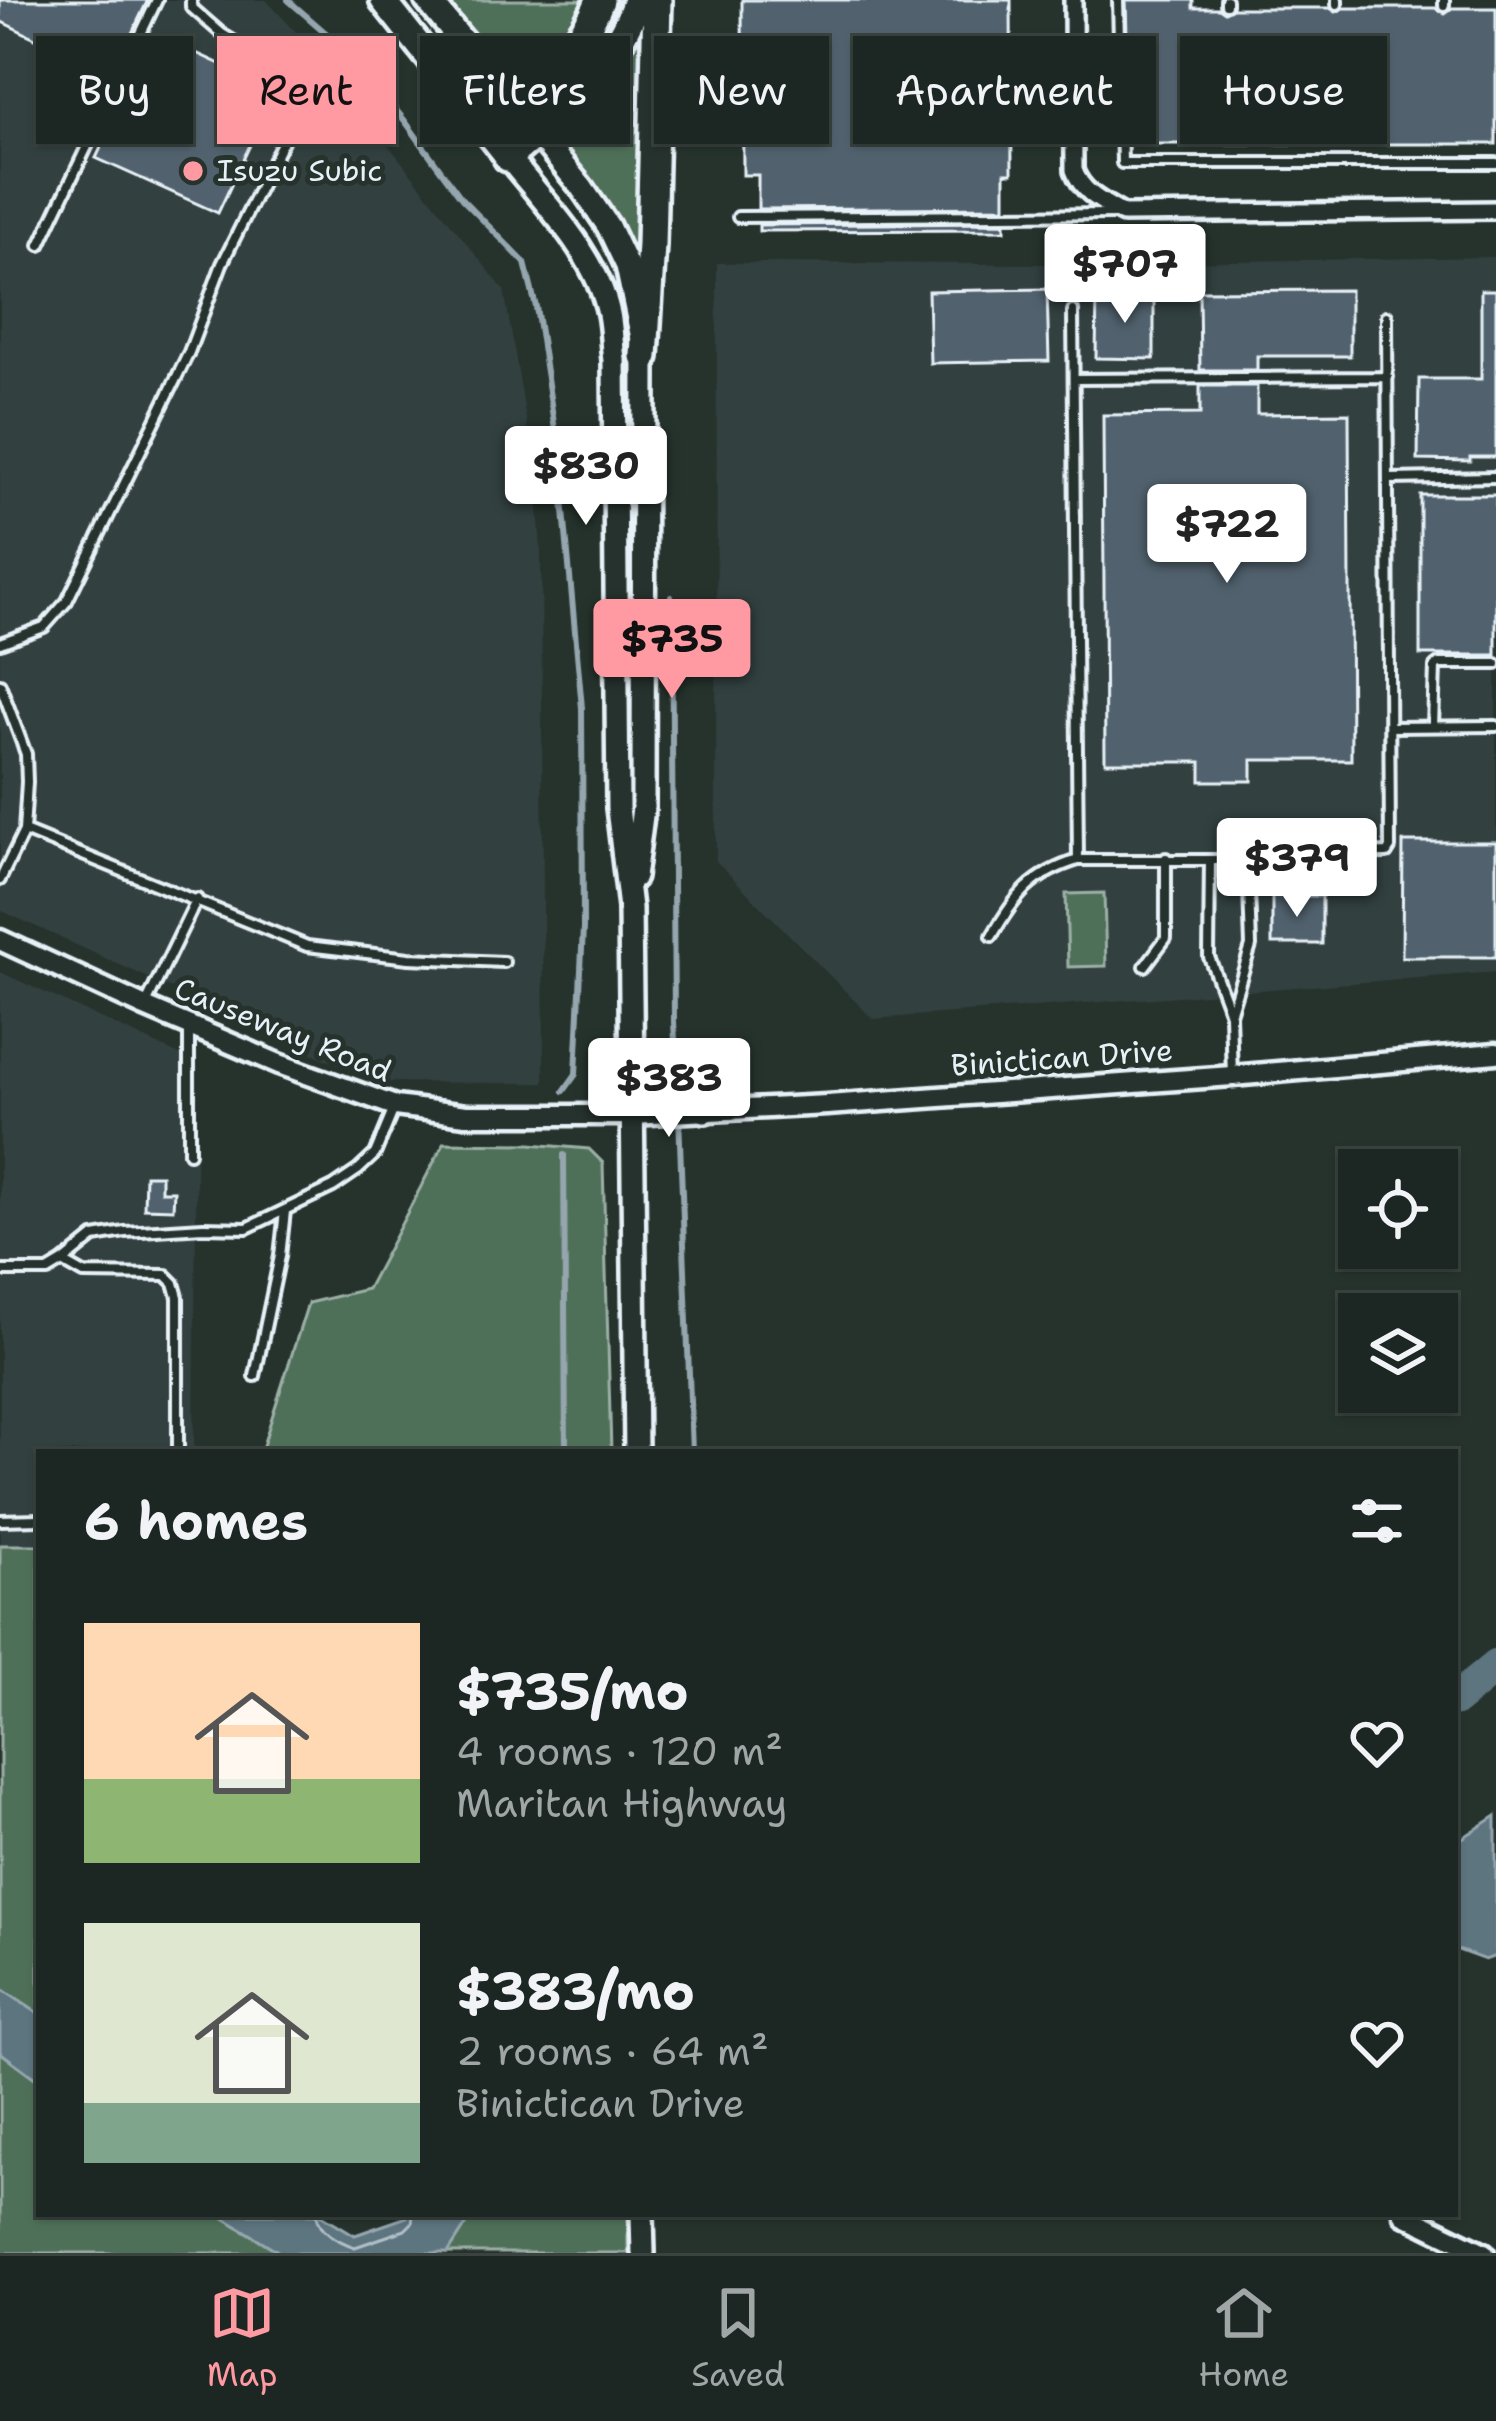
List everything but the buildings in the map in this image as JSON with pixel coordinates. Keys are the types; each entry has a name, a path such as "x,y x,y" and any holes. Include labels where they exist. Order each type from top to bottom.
{"highway":[{"path":"580,36 600,0"},
{"path":"621,36 638,0"},
{"path":"644,356 657,0"},
{"path":"508,157 523,144"}],"main road":[{"path":"383,0 420,46"},
{"path":"428,0 458,36"},
{"path":"498,144 593,271 609,314 614,360 618,808 630,908 636,1449"},
{"path":"546,144 608,226 627,266 644,356 643,808 630,908"},
{"path":"631,1049 673,1100 705,1112"},
{"path":"642,2217 643,2253"}],"street":[{"path":"1073,0 1074,170 1088,193 1123,214 1496,210"},
{"name":"Causeway Road","path":"0,940 189,1026 395,1106 466,1115 631,1114"},
{"name":"Binictican Drive","path":"631,1114 827,1106 1496,1053"},
{"path":"1411,2217 1484,2253"}],"lane":[{"path":"40,245 157,0"},
{"path":"0,643 44,627 68,601 189,352 221,263 283,141 292,96 289,74 222,34 191,8 191,0"},
{"path":"1118,0 1122,163 1496,163"},
{"path":"738,217 1123,214"},
{"path":"1073,310 1078,860"},
{"path":"992,936 1026,886 1053,867 1078,860 1387,854 1387,316"},
{"path":"1074,379 1388,377"},
{"path":"1390,478 1496,477"},
{"path":"1433,726 1435,667 1496,664"},
{"path":"0,684 26,754 24,831 0,880"},
{"path":"1390,728 1496,726"},
{"path":"24,831 308,946 409,958 504,962"},
{"path":"1145,966 1166,938 1166,858"},
{"path":"1210,860 1209,957 1230,1014 1232,1076"},
{"path":"1230,1014 1251,946 1248,860"},
{"path":"145,1007 196,899"},
{"path":"189,1026 189,1153"},
{"path":"0,1271 48,1270 94,1237 247,1228 333,1186 375,1154 395,1106"},
{"path":"255,1376 285,1211"},
{"path":"64,1262 84,1274 166,1275 174,1283 178,1297 178,1449"},
{"path":"0,1520 36,1520"}],"shaded area":[{"path":"0,0 266,0 300,36 217,36 217,144 387,144 504,290 536,478 541,550 544,1083 376,1082 0,910"},
{"path":"1496,257 1496,972 873,1019 716,861 717,263"},
{"path":"0,972 197,1063 194,1449 36,1449 36,1545 0,1545"}],"green space":[{"path":"442,0 586,0 562,36 472,36"},
{"path":"644,28 639,260 635,261 558,144 630,144 630,48"},
{"path":"1104,893 1106,966 1068,967 1066,894"},
{"path":"444,1143 589,1149 603,1163 611,1449 262,1449 308,1303 367,1289"},
{"path":"0,1545 36,1545 36,2012 0,1988"},
{"path":"0,2052 36,2079 36,2217 223,2217 281,2253 0,2253"},
{"path":"471,2217 628,2217 628,2253 448,2253"}],"water":[{"path":"1496,1816 1496,1956 1485,1960 1458,1950 1458,1841"},
{"path":"0,1988 36,2012 36,2079 0,2052"},
{"path":"223,2217 325,2217 355,2235 407,2217 471,2217 448,2253 281,2253"}],"waterway":[{"path":"288,0 349,53 462,199 525,263 559,456 582,708 583,928 576,1074 564,1091"},
{"path":"671,597 678,1097"},
{"path":"679,1116 692,1449"},
{"path":"564,1155 566,1449"},
{"path":"1458,1698 1496,1666"}],"place":[{"name":"Isuzu Subic","path":"193,171"}]}
